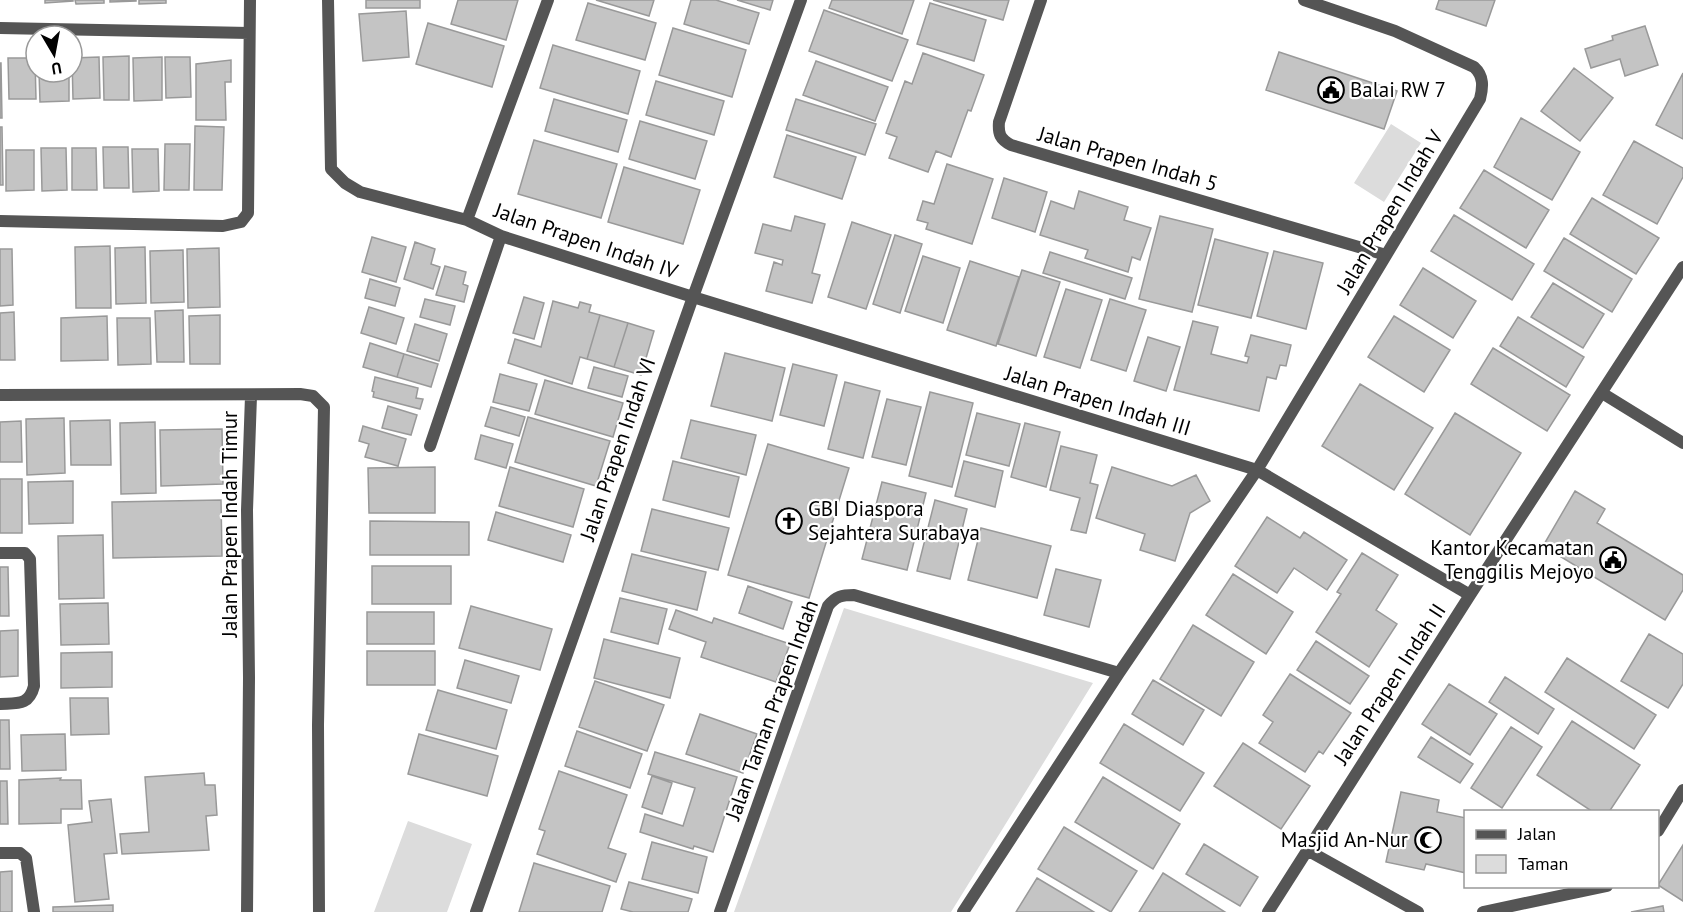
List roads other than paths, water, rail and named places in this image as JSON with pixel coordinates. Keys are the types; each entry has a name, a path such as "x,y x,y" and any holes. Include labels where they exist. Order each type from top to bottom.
{"street":[{"path":"0,221 223,226 241,222 248,213 250,0"},
{"name":"Jalan Prapen Indah IV","path":"328,0 331,169 345,183 360,192 467,220 501,236 693,297"},
{"name":"Jalan Prapen Indah IV","path":"467,220 548,0"},
{"name":"Jalan Prapen Indah VI","path":"476,912 693,297 801,0"},
{"name":"Jalan Prapen Indah 5","path":"1041,0 999,122 998,130 1003,141 1386,255"},
{"name":"Jalan Prapen Indah V","path":"1257,470 1480,99 1483,90 1480,72 1474,67 1395,31 1304,0"},
{"path":"0,28 249,33"},
{"path":"429,447 501,236"},
{"name":"Jalan Prapen Indah II","path":"1268,912 1683,267"},
{"name":"Jalan Prapen Indah III","path":"693,297 1257,470 1470,595"},
{"path":"1602,393 1683,443"},
{"name":"Jalan Prapen Indah Timur","path":"247,912 249,690 247,510 251,396 300,394 313,396 324,407 318,725 319,912"},
{"path":"0,395 251,396"},
{"path":"963,912 1119,673 1257,470"},
{"path":"0,553 25,553 30,559 34,686 32,694 26,701 0,704"},
{"name":"Jalan Taman Prapen Indah","path":"720,912 828,606 833,598 854,595 1119,673"},
{"path":"1659,829 1683,790"},
{"path":"1307,850 1418,912"},
{"path":"0,853 20,853 26,858 34,912"},
{"path":"1483,912 1597,888"}],"place":[{"name":"Balai RW 7","path":"1331,90"},
{"name":"GBI Diaspora Sejahtera Surabaya","path":"789,521"},
{"name":"Kantor Kecamatan Tenggilis Mejoyo","path":"1613,560"},
{"name":"Masjid An-Nur","path":"1428,840"}]}
